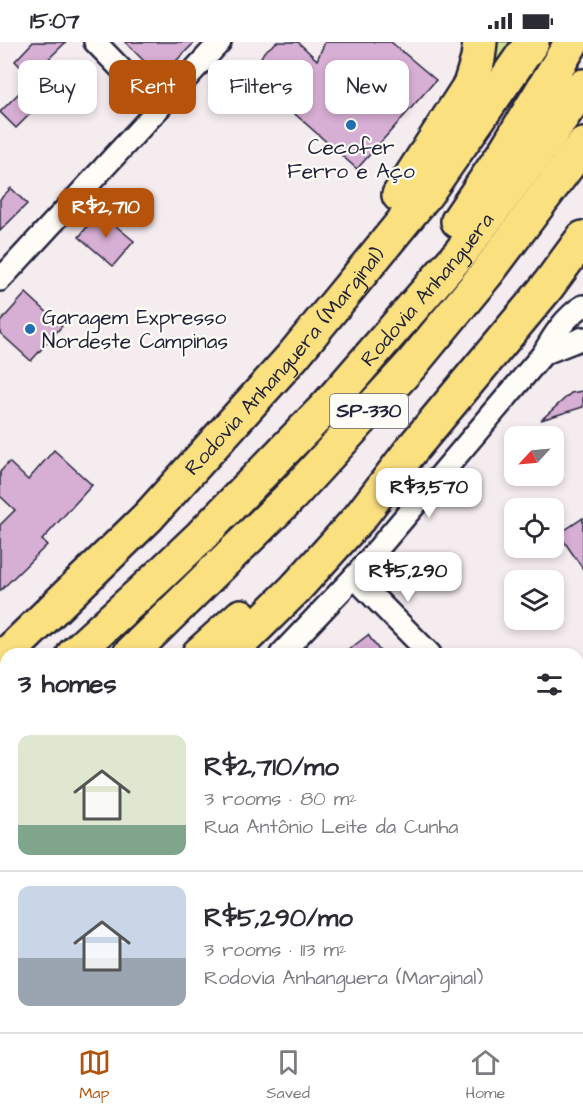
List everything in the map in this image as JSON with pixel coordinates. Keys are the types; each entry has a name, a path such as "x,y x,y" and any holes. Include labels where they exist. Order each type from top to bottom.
{"highway":[{"path":"293,356 470,85 478,59 480,42"},
{"name":"Rodovia Anhanguera (Marginal)","path":"12,648 148,517 293,356 426,194 532,42"},
{"path":"327,405 466,210 572,42"},
{"name":"Rodovia Anhanguera","path":"81,648 200,537 327,405 460,252 549,136 583,86"},
{"name":"Rodovia Anhanguera","path":"136,648 291,496 411,365 486,274 583,145"},
{"path":"235,648 295,589 360,517 412,449 547,287 583,237"},
{"path":"206,648 343,513 412,449"}],"street":[{"path":"95,42 112,60"},
{"path":"196,68 220,42"},
{"path":"1,278 153,114"},
{"path":"287,648 354,578 543,354 554,334 583,306"},
{"path":"543,354 583,338"},
{"path":"354,578 424,648"}],"green space":[{"path":"494,42 517,42 486,84"}],"building":[{"path":"33,42 66,42 47,60 18,60 18,64 15,61"},
{"path":"125,42 195,42 177,60 143,60"},
{"path":"277,42 298,42 317,60 325,42 391,42 436,80 409,110 409,60 325,60 325,114 406,114 357,169 295,114 313,114 313,60 259,60 264,52"},
{"path":"18,94 18,114 30,114 16,128 0,112"},
{"path":"11,188 27,204 0,231 0,199"},
{"path":"99,212 134,241 113,266 79,237"},
{"name":"Garagem Expresso Nordeste Campinas","path":"26,293 62,326 31,361 0,333 0,322"},
{"path":"583,391 583,407 541,420 571,393"},
{"path":"54,450 92,485 42,540 47,545 0,591 0,525 15,510 0,496 0,472 9,462 28,480"},
{"path":"583,518 583,569 564,541 564,531"},
{"path":"368,635 378,648 351,648"}],"place":[{"name":"Cecofer Ferro e Aço","path":"351,125"},
{"name":"Garagem Expresso Nordeste Campinas","path":"30,329"}]}
